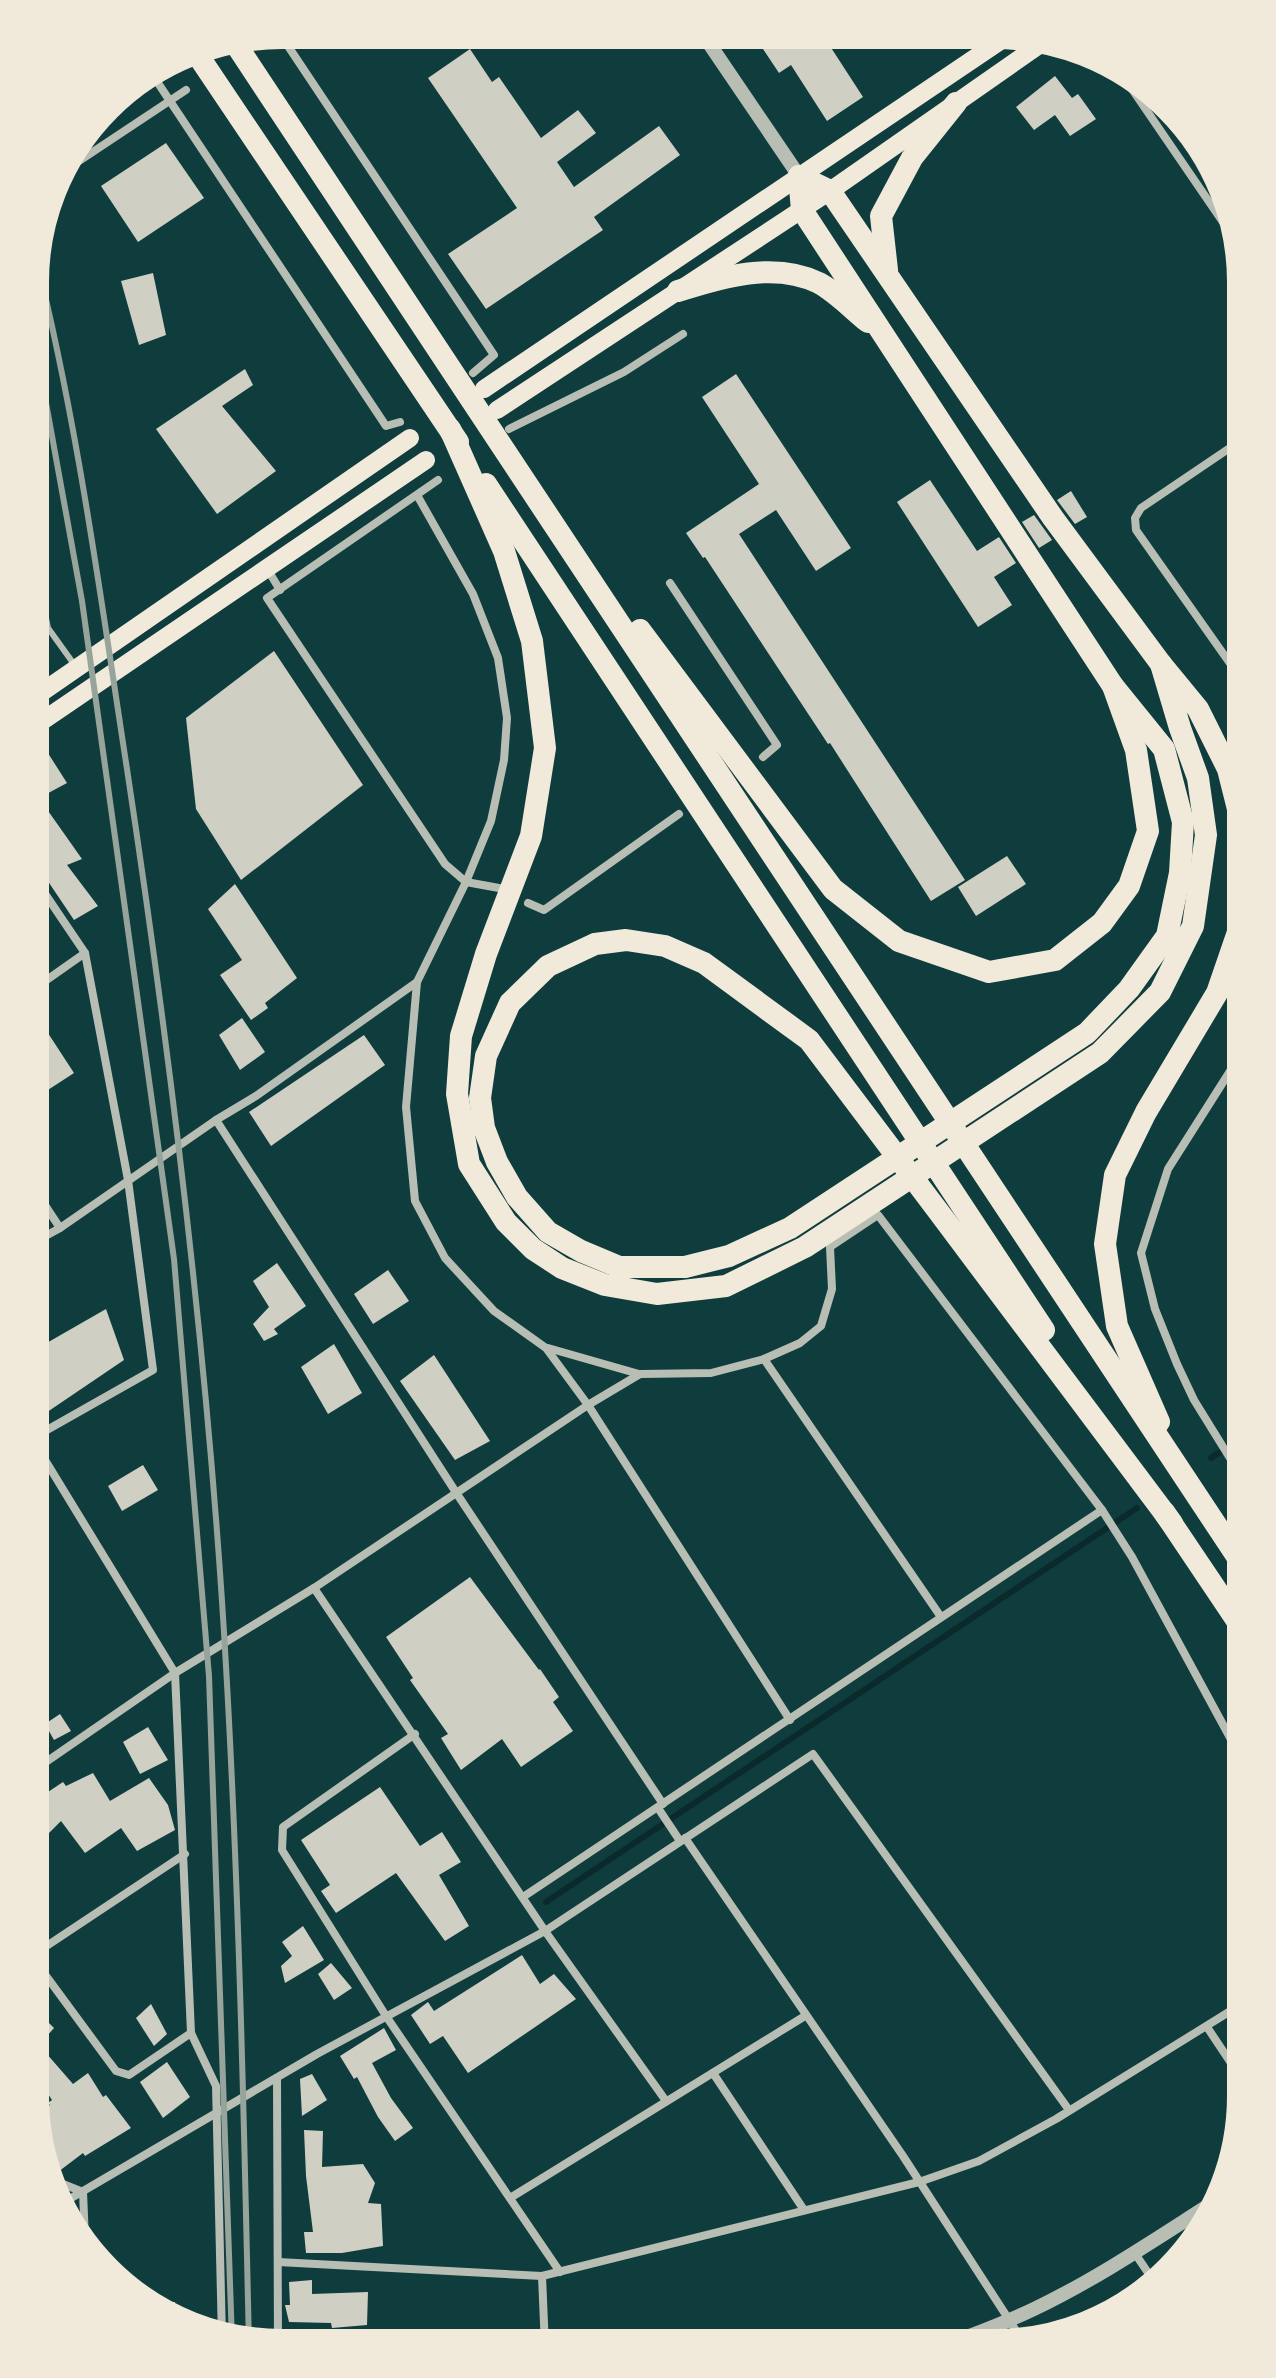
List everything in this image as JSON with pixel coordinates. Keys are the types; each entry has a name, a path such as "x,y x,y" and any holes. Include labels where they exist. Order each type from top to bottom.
{"highway":[{"path":"246,48 503,432 1231,1548"},
{"path":"200,59 450,429 1231,1612"},
{"path":"888,276 881,216 912,158 956,103"},
{"path":"799,176 830,191 1053,518 1198,709 1228,769 1232,784"},
{"path":"799,176 802,210 1113,686 1164,749 1183,822 1181,860 1167,936 1129,989 1087,1033 790,1228 729,1256 685,1267 619,1267 581,1251 548,1232 517,1197 497,1162 484,1128 480,1098 486,1056 510,1003 548,966 595,944 626,940 665,946 704,963 809,1040 1172,1523"},
{"path":"678,291 705,282 775,270 819,283 882,333"},
{"path":"450,429 504,551 532,641 545,748 531,836 486,954 461,1036 457,1094 469,1164 506,1222 533,1249 562,1268 605,1285 657,1294 726,1286 805,1247 1100,1053 1160,992 1193,926 1206,835 1198,778 1161,664"},
{"path":"503,432 833,889 899,941 989,972 1055,960 1102,923 1129,886 1148,831 1136,750 1113,686"},
{"path":"1183,1476 1117,1326 1105,1244 1115,1175 1146,1112 1217,993 1232,950"}],"main road":[{"path":"484,389 995,44"},
{"path":"497,410 802,210 1034,48"},
{"path":"44,691 405,430"},
{"path":"44,720 426,460"}],"street":[{"path":"710,44 799,176"},
{"path":"287,45 494,355 473,373"},
{"path":"156,81 386,426 405,430"},
{"path":"1131,88 1225,225"},
{"path":"76,163 186,90"},
{"path":"503,432 624,372 683,334"},
{"path":"1232,447 1141,508 1135,518 1136,530 1232,666"},
{"path":"438,480 267,598 445,864 466,882 499,888"},
{"path":"417,495 473,594 498,658 507,718 504,760 491,821 466,882 417,982 406,1107 415,1201 445,1258 494,1311 546,1348 588,1405 790,1720"},
{"path":"266,567 280,590"},
{"path":"670,583 777,745 763,757"},
{"path":"528,903 544,910 679,814"},
{"path":"44,892 85,953 128,1180 153,1370 44,1431"},
{"path":"44,982 85,953"},
{"path":"44,1237 256,1096 417,982"},
{"path":"1231,1462 1194,1400 1177,1364 1155,1309 1141,1253 1168,1169 1232,1069"},
{"path":"216,1120 680,1838 919,2182 1017,2333"},
{"path":"44,1204 60,1228"},
{"path":"546,1348 640,1374 711,1373 764,1359 800,1343 821,1326 832,1289 830,1247 878,1215 1104,1513 1231,1740"},
{"path":"764,1359 941,1617"},
{"path":"44,1763 175,1673 314,1588 588,1405 640,1374"},
{"path":"44,1459 175,1673 191,2033 216,2086 218,2113 222,2325"},
{"path":"523,1897 661,1808 941,1617 1104,1513"},
{"path":"314,1588 545,1931 666,2101"},
{"path":"415,1734 283,1827 282,1850 386,2016 560,2272"},
{"path":"69,2200 386,2016 545,1931 680,1838 813,1754 1069,2110"},
{"path":"44,1947 185,1854"},
{"path":"44,1974 116,2071 129,2075 191,2033"},
{"path":"278,2262 542,2276 919,2182 979,2161 1231,2011"},
{"path":"510,2198 805,2016"},
{"path":"1207,2027 1231,2063"},
{"path":"713,2073 804,2210"},
{"path":"277,2078 278,2334"},
{"path":"61,2183 83,2192"},
{"path":"83,2192 85,2229"},
{"path":"973,2334 1037,2308 1203,2209"},
{"path":"1134,2252 1150,2275"},
{"path":"542,2276 544,2334"}],"lane":[{"path":"44,608 48,628 76,668"}],"building":[{"path":"760,44 829,44 863,97 827,121 791,65 779,73"},
{"path":"470,49 492,82 499,77 541,138 578,110 596,133 557,162 574,187 659,126 680,155 594,217 603,230 486,309 448,254 517,208 428,78"},
{"path":"1055,76 1072,98 1078,94 1096,119 1070,136 1055,115 1034,130 1016,107"},
{"path":"166,143 204,198 138,242 101,186"},
{"path":"153,273 166,335 139,345 121,281"},
{"path":"245,369 253,385 222,406 276,471 217,514 156,429"},
{"path":"736,374 851,548 816,571 776,510 739,534 965,880 931,901 830,743 686,533 759,484 702,397"},
{"path":"930,480 977,551 999,537 1016,563 994,577 1012,605 978,627 897,502"},
{"path":"1071,491 1087,517 1075,524 1057,500"},
{"path":"1034,515 1052,540 1039,548 1022,522"},
{"path":"274,651 363,785 241,880 196,809 186,718"},
{"path":"44,751 67,783 44,795"},
{"path":"44,805 82,859 67,865 98,906 74,920 44,875"},
{"path":"1007,856 1026,884 976,916 958,887"},
{"path":"235,884 297,978 265,1003 268,1008 251,1020 220,975 242,960 208,909"},
{"path":"242,1018 265,1052 240,1070 219,1035"},
{"path":"44,1027 74,1073 44,1093"},
{"path":"364,1035 385,1065 271,1146 249,1112"},
{"path":"277,1263 306,1306 274,1329 278,1334 264,1341 253,1324 269,1307 253,1281"},
{"path":"388,1270 409,1301 373,1324 354,1294"},
{"path":"106,1309 124,1360 44,1414 44,1345"},
{"path":"334,1344 362,1393 328,1414 301,1367"},
{"path":"434,1355 490,1441 455,1460 400,1381"},
{"path":"143,1465 158,1490 122,1511 108,1486"},
{"path":"470,1577 559,1697 553,1702 573,1731 521,1767 502,1739 461,1770 441,1738 448,1734 410,1680 413,1678 386,1637"},
{"path":"60,1714 71,1731 54,1740 45,1724"},
{"path":"148,1727 168,1760 140,1774 123,1742"},
{"path":"93,1773 110,1801 149,1778 168,1805 175,1830 137,1851 121,1828 85,1853 61,1821 44,1838 44,1795 63,1782 66,1786"},
{"path":"380,1787 420,1846 442,1832 461,1862 439,1875 469,1926 445,1941 396,1873 336,1913 321,1891 330,1885 301,1840"},
{"path":"303,1926 324,1960 285,1983 281,1966 292,1956 282,1942"},
{"path":"522,1955 540,1984 554,1974 576,1999 468,2073 443,2036 430,2044 411,2015 428,2002 434,2011"},
{"path":"331,1963 352,1988 334,2000 318,1974"},
{"path":"151,2004 167,2034 154,2046 136,2018"},
{"path":"44,2018 54,2028 44,2039"},
{"path":"384,2028 396,2050 372,2063 391,2098 413,2128 395,2141 357,2077 354,2079 340,2056"},
{"path":"44,2051 73,2084 88,2073 103,2097 106,2095 131,2128 85,2156 83,2153 58,2172 49,2143 45,2112 52,2100 44,2088"},
{"path":"167,2062 190,2097 163,2118 140,2082"},
{"path":"312,2074 327,2100 302,2116 300,2079"},
{"path":"304,2130 323,2131 322,2167 363,2164 375,2183 368,2203 381,2204 383,2246 342,2253 306,2253 304,2232 313,2232"},
{"path":"312,2280 312,2294 368,2292 367,2325 332,2328 331,2323 289,2322 285,2305 290,2305 289,2282"}],"waterway":[{"path":"1211,1458 1231,1445"},
{"path":"546,1902 1137,1508"}],"railway":[{"path":"44,291 75,441 107,638 159,992 199,1329 219,1554 231,1751 249,2332"},
{"path":"44,392 82,601 174,1259 209,1676 232,2328"}]}
